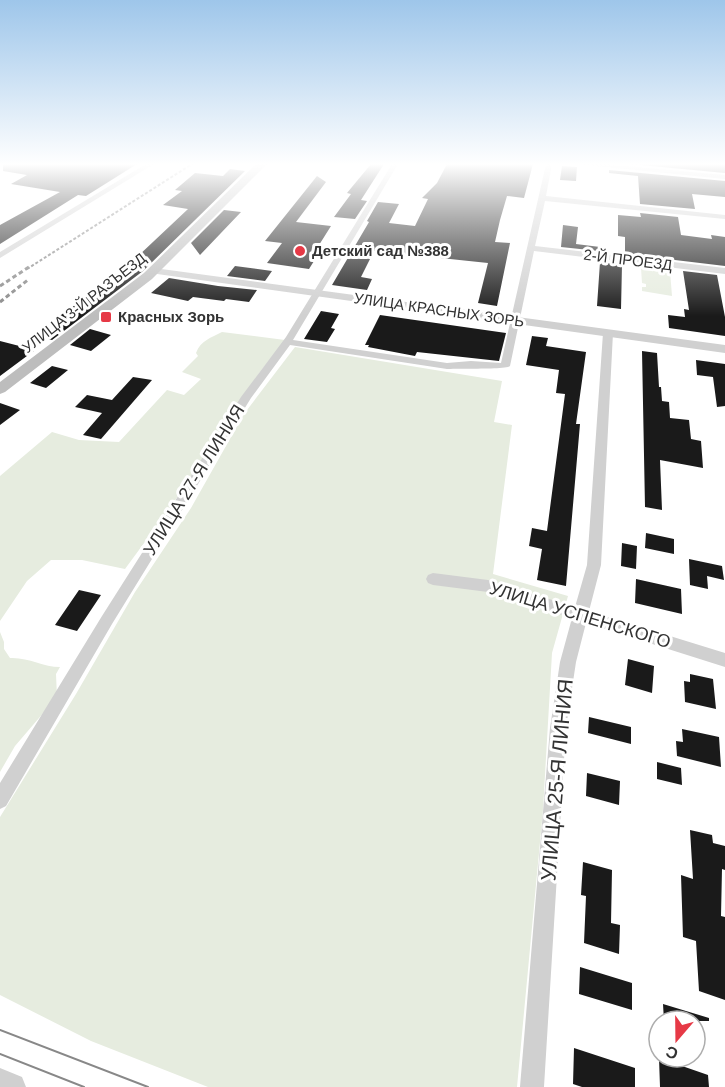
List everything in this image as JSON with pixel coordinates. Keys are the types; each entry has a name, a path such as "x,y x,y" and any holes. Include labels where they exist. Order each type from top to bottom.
{"main road":[{"name":"УЛИЦА 3-Й РАЗЪЕЗД","path":"0,389 154,271 211,215"}],"street":[{"path":"0,256 68,215"},
{"name":"УЛИЦА 27-Я ЛИНИЯ","path":"0,800 107,620 227,427 287,342 365,215"},
{"path":"287,342 447,366 471,364 500,368 507,363 537,215"},
{"path":"703,215 725,217"},
{"name":"2-Й ПРОЕЗД","path":"530,248 725,271"},
{"name":"УЛИЦА КРАСНЫХ ЗОРЬ","path":"154,271 725,349"},
{"name":"УЛИЦА 25-Я ЛИНИЯ","path":"532,1087 558,728 568,662 594,565 608,333"},
{"name":"УЛИЦА УСПЕНСКОГО","path":"433,579 488,586 581,617 725,660"},
{"path":"0,1082 12,1087"}],"shaded area":[{"path":"641,268 670,271 672,296 642,291 642,287 646,287 646,284 642,283"},
{"path":"222,332 285,340 260,372 172,505 125,569 82,560 51,560 27,581 0,621 0,476 52,432 79,440 119,442 167,390 184,395 201,379 182,372 198,356 196,353 201,345"},
{"path":"295,347 502,381 494,422 512,425 493,574 568,596 552,653 543,810 517,1087 208,1087 91,1041 0,995 0,817 76,694 135,592 191,508 244,414"},
{"path":"0,632 4,649 10,658 60,667 56,674 57,697 15,746 0,772"}],"building":[{"path":"19,215 47,215 0,244 0,225"},
{"path":"182,215 200,215 143,271 52,340 39,337 51,329 44,327 119,274"},
{"path":"219,215 238,215 200,255 191,243"},
{"path":"286,215 301,215 296,222 331,226 314,253 319,253 309,269 267,263 282,243 265,241"},
{"path":"336,215 358,215 355,219 334,217"},
{"path":"371,215 393,215 389,223 415,226 420,215 502,215 495,242 510,243 497,306 478,303 488,263 374,251 361,277 372,279 367,290 332,285 369,222 367,221"},
{"path":"618,215 641,217 640,215 678,217 681,235 712,239 711,235 725,237 725,266 625,254 625,237 618,236"},
{"path":"563,225 578,227 576,244 600,247 599,251 561,247"},
{"path":"600,262 622,265 621,309 597,306"},
{"path":"235,266 272,271 265,281 227,276"},
{"path":"683,271 717,275 725,317 725,336 669,328 668,315 685,317 684,309 689,310"},
{"path":"169,278 257,290 249,302 193,297 188,301 151,293"},
{"path":"321,311 339,314 331,328 335,329 327,342 304,339"},
{"path":"380,315 506,333 499,361 417,352 415,356 368,347 369,345 365,345"},
{"path":"90,329 111,335 91,351 70,345"},
{"path":"532,336 548,338 546,346 586,352 576,424 580,424 566,586 537,580 542,549 529,546 532,528 547,531 565,394 556,393 559,370 526,365"},
{"path":"0,341 35,350 0,376"},
{"path":"642,351 657,353 659,387 661,387 662,401 669,402 670,418 689,420 691,439 701,441 703,468 660,460 662,510 645,507"},
{"path":"696,360 725,364 725,406 717,407 713,377 697,375"},
{"path":"52,366 68,370 46,388 30,383"},
{"path":"133,377 152,380 101,439 83,435 102,413 75,407 87,395 112,400"},
{"path":"0,403 20,410 0,425"},
{"path":"646,533 674,539 674,554 645,548"},
{"path":"622,543 637,546 636,569 621,566"},
{"path":"689,559 722,566 724,580 707,576 708,589 690,585"},
{"path":"636,579 681,589 682,614 635,603"},
{"path":"79,590 101,595 77,631 55,625"},
{"path":"628,659 654,666 652,693 625,685"},
{"path":"690,674 713,679 716,709 685,702 684,681 690,682"},
{"path":"589,717 631,727 631,744 588,733"},
{"path":"682,729 719,737 721,767 677,756 676,741 683,742"},
{"path":"657,762 681,768 682,785 657,779"},
{"path":"587,773 620,781 619,805 586,796"},
{"path":"690,830 712,835 713,843 725,846 721,916 725,917 725,1000 699,991 696,941 683,937 681,875 693,879"},
{"path":"583,862 612,870 611,923 620,925 619,954 584,943 586,896 581,895"},
{"path":"580,967 632,983 632,1010 579,994"},
{"path":"663,1004 679,1009 663,1009"},
{"path":"574,1048 635,1068 635,1087 582,1087 573,1084"},
{"path":"659,1069 691,1069 708,1075 709,1087 660,1087"}],"tram line":[{"path":"0,1030 148,1087"},
{"path":"0,1054 84,1087"}],"railway":[{"path":"27,269 112,215"},
{"path":"0,286 29,267"},
{"path":"0,302 29,279"}],"place":[{"name":"Детский сад №388","path":"300,251"},
{"name":"Красных Зорь","path":"106,317"}]}
